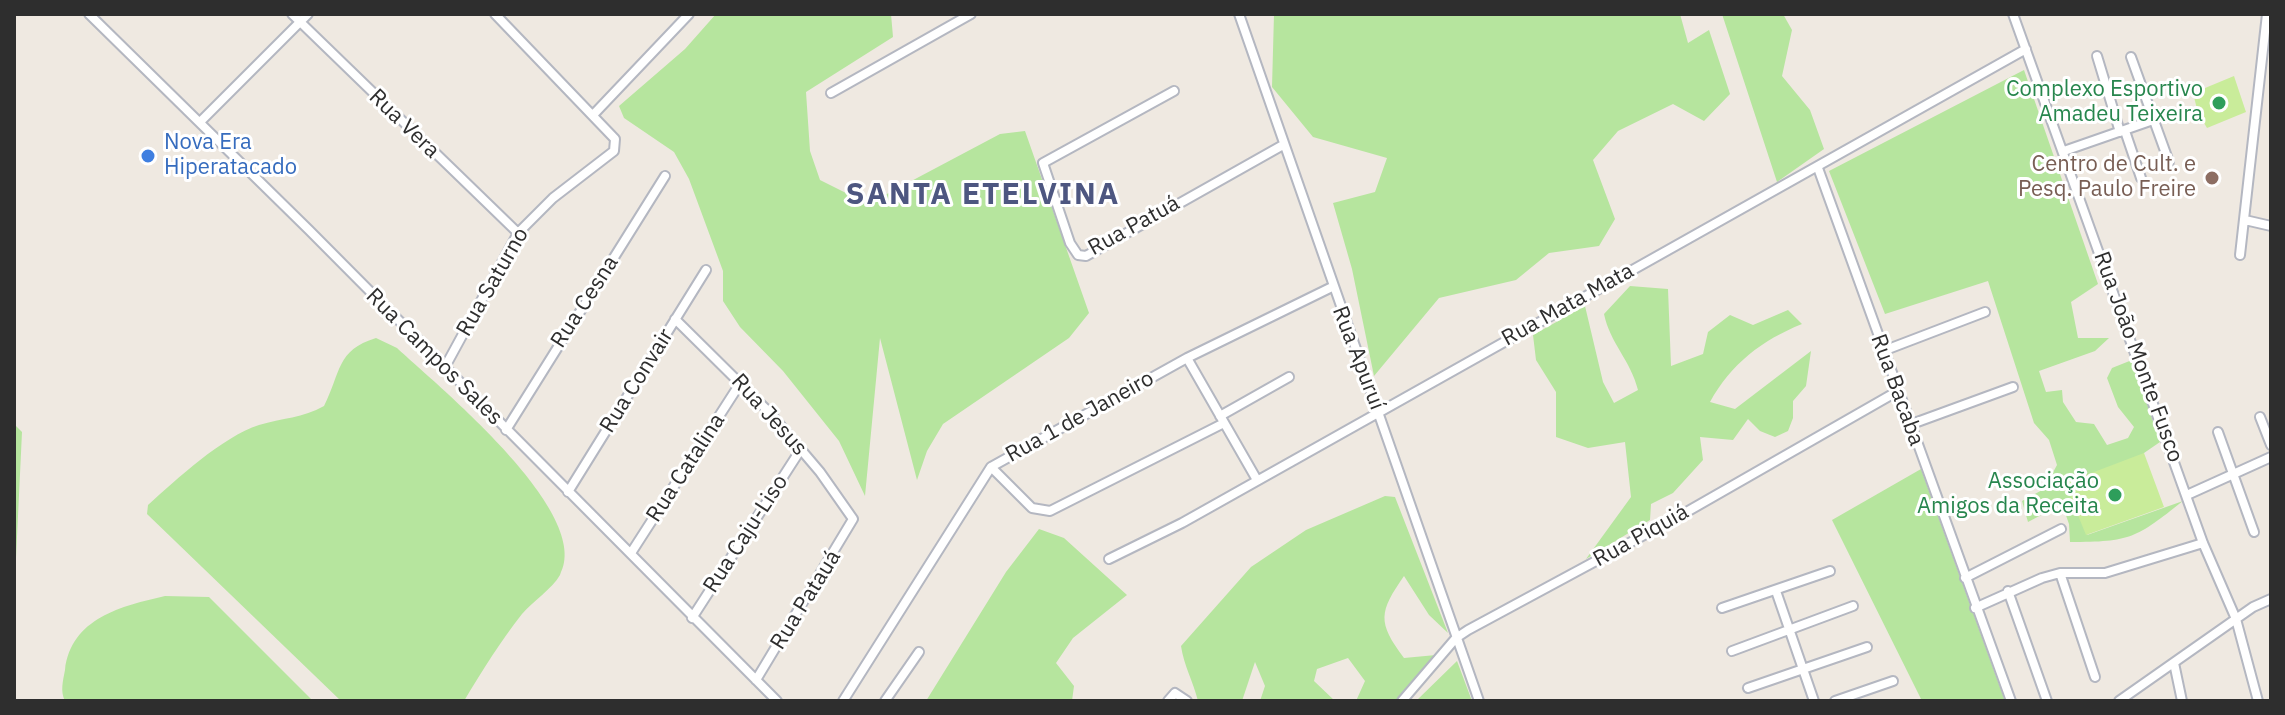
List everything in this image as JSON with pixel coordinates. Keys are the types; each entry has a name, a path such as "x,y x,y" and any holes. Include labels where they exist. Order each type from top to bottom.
{"street":[{"name":"Rua Campos Sales","path":"89,14 777,701"},
{"name":"Rua Vera","path":"292,14 518,233"},
{"path":"200,122 308,14"},
{"path":"495,14 593,115 689,14"},
{"path":"831,93 971,14"},
{"name":"Rua Apuruí","path":"1239,14 1479,701"},
{"name":"Rua João Monte Fusco","path":"2013,14 2203,543 2236,619 2258,701"},
{"path":"2240,255 2267,14"},
{"name":"Rua Mata Mata","path":"1109,559 1818,168 2026,49"},
{"path":"2097,56 2141,178"},
{"path":"2131,57 2169,162"},
{"name":"Rua Patuá","path":"1174,91 1043,163 1070,243 1078,255 1086,256 1283,145"},
{"name":"Rua Saturno","path":"445,367 518,233 553,198 614,151 615,139 593,115"},
{"path":"2064,151 2153,120"},
{"name":"Rua Bacaba","path":"1818,168 2011,701"},
{"name":"Rua Cesna","path":"506,430 665,176"},
{"path":"2245,220 2271,226"},
{"name":"Rua Convair","path":"568,492 706,270"},
{"name":"Rua 1 de Janeiro","path":"843,701 991,467 1187,358 1332,287"},
{"path":"1883,351 1985,312"},
{"name":"Rua Jesus","path":"675,319 741,382 801,449 853,519"},
{"path":"1187,358 1257,480"},
{"path":"991,467 1032,508 1050,511 1222,419 1289,377"},
{"name":"Rua Catalina","path":"631,553 741,382"},
{"path":"1909,425 2013,387"},
{"name":"Rua Piquiá","path":"1402,701 1456,638 1898,391"},
{"path":"2260,417 2271,445"},
{"path":"2218,432 2254,532"},
{"name":"Rua Caju-Liso","path":"692,618 801,449"},
{"path":"2187,495 2271,457"},
{"name":"Rua Patauá","path":"756,680 853,519"},
{"path":"1965,578 2061,529"},
{"path":"1975,608 2008,591 2060,573 2105,573 2203,543"},
{"path":"1722,608 1830,571"},
{"path":"2060,573 2095,677"},
{"path":"1776,591 1814,701"},
{"path":"2008,591 2047,701"},
{"path":"2119,701 2236,619 2271,599"},
{"path":"1732,651 1853,606"},
{"path":"1748,688 1867,647"},
{"path":"885,701 919,652"},
{"path":"2174,663 2182,701"},
{"path":"1835,701 1893,681"},
{"path":"1168,701 1170,696 1180,693 1187,701"}],"green space":[{"path":"716,14 891,14 893,37 806,92 810,151 820,180 868,204 1000,134 1025,131 1089,313 1069,338 943,424 927,451 917,480 880,338 865,496 839,441 783,371 740,327 723,301 723,271 689,179 674,152 624,118 619,106 685,49"},
{"path":"1274,14 1680,14 1688,43 1709,30 1730,94 1704,121 1673,104 1618,131 1593,160 1615,219 1599,246 1549,253 1516,280 1439,298 1374,376 1352,269 1333,203 1375,192 1387,158 1313,137 1272,87"},
{"path":"1722,14 1783,14 1792,30 1782,76 1810,110 1824,149 1777,182"},
{"path":"2024,70 2098,284 2071,302 2078,338 2109,338 2095,351 2039,371 2046,392 2062,390 2063,402 2076,422 2094,424 2107,445 2128,438 2134,427 2118,407 2107,378 2112,368 2132,360 2160,442 2144,453 2087,535 2183,501 2143,530 2120,539 2070,542 2069,524 2062,504 2028,522 2022,501 2044,489 2057,465 2049,440 2034,423 1988,281 1885,314 1829,171"},
{"name":"Complexo Esportivo Amadeu Teixeira","path":"2234,76 2246,112 2207,128 2198,113 2193,93"},
{"path":"1630,286 1668,289 1671,366 1703,354 1708,332 1730,315 1753,325 1788,310 1802,324 1749,355 1718,388 1710,402 1735,409 1811,351 1806,386 1793,401 1793,418 1788,431 1775,437 1760,431 1748,419 1733,440 1700,437 1703,460 1673,493 1651,504 1650,520 1586,559 1631,497 1625,442 1588,448 1556,437 1556,392 1536,360 1533,335 1585,306 1603,382 1614,403 1638,390 1604,314"},
{"path":"376,338 397,348 507,453 535,487 555,519 565,549 560,575 526,609 464,701 341,701 147,514 148,505 200,460 230,439 259,425 324,406 346,356 363,343"},
{"path":"14,424 22,432 14,600"},
{"name":"Associação Amigos da Receita","path":"2144,453 2164,507 2086,535 2065,483"},
{"path":"1921,469 2005,701 1922,701 1832,520"},
{"path":"1385,496 1395,497 1448,633 1429,615 1404,576 1386,608 1384,617 1389,635 1404,658 1436,655 1395,701 1356,701 1365,681 1348,658 1317,669 1314,681 1335,701 1260,701 1265,686 1255,662 1242,701 1198,701 1181,646 1251,567 1306,530"},
{"path":"1039,529 1064,538 1127,595 1073,638 1056,663 1074,686 1072,701 926,701 1006,572"},
{"path":"165,596 209,597 313,701 65,701 62,686 69,652 88,626 116,610"},
{"path":"1457,661 1472,701 1416,701"}],"place":[{"name":"Complexo Esportivo Amadeu Teixeira","path":"2219,103"},
{"name":"Nova Era Hiperatacado","path":"148,156"},
{"name":"Centro de Cult. e Pesq. Paulo Freire","path":"2212,178"},
{"name":"Associação Amigos da Receita","path":"2115,495"}],"district":[{"name":"SANTA ETELVINA","path":"983,195"}]}
